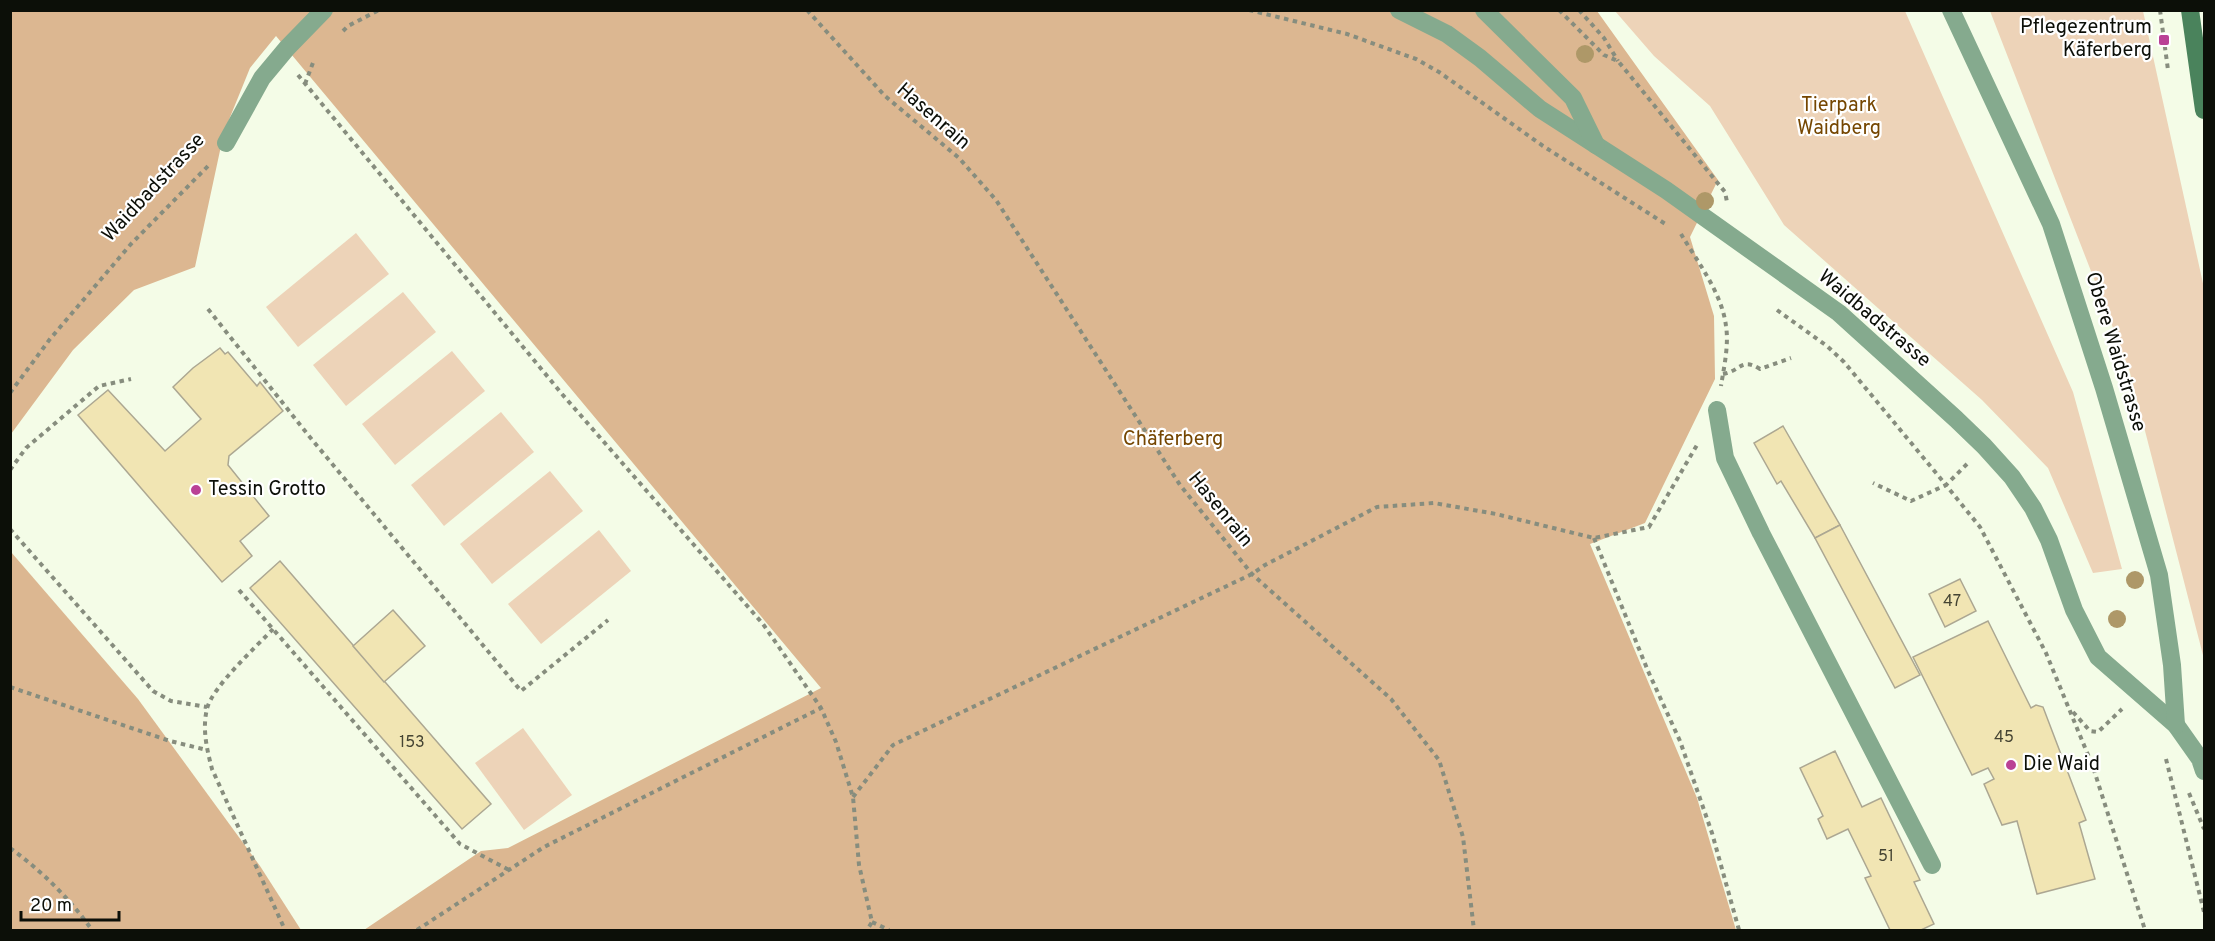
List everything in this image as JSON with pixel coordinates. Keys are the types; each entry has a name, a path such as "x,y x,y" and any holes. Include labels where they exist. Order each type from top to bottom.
{"street":[{"name":"Waidbadstrasse","path":"226,143 262,78 324,10"},
{"name":"Waidbadstrasse","path":"1399,10 1447,34 1480,58 1540,109 1666,190 1839,313 1984,446 2012,477 2033,508 2049,540 2074,610 2098,657 2176,724 2200,759 2205,771"},
{"path":"1484,10 1573,98 1596,146"},
{"name":"Obere Waidstrasse","path":"1951,10 2051,224 2097,366 2159,575 2172,665 2176,724"},
{"path":"2190,10 2200,51 2205,110"},
{"path":"1712,418 1725,458 1761,533 1932,865"}],"path":[{"path":"341,33 348,26 379,10"},
{"name":"Hasenrain","path":"807,10 885,96 959,158 996,200 1180,485 1252,574 1391,699 1439,760 1463,837 1474,930"},
{"path":"853,797 893,745 1252,574 1377,507 1434,504 1496,514 1594,538 1649,527 1712,418 1723,374 1726,326 1718,299 1681,234 1543,146 1439,72 1416,59 1347,34 1249,10"},
{"path":"1559,10 1604,55 1618,62"},
{"path":"1579,10 1604,38 1618,62 1693,152"},
{"path":"2160,10 2168,70"},
{"path":"321,53 314,60 305,84 555,385 763,624 821,708 836,742 853,797 859,865 872,922 867,930"},
{"name":"Waidbadstrasse","path":"10,393 50,339 117,262 213,161 226,143"},
{"path":"208,309 309,436 521,691 608,620"},
{"path":"1778,310 1827,346 1844,362 1980,527 2046,653 2070,708 2093,767 2145,930"},
{"path":"1723,374 1742,364 1750,363 1760,369 1791,358"},
{"path":"10,470 26,448 99,386 131,379"},
{"path":"1872,483 1911,501 1946,485 1970,462"},
{"path":"10,529 153,691 171,701 207,707"},
{"path":"1594,538 1648,671 1680,741 1712,833 1739,930"},
{"path":"239,591 460,844 509,870"},
{"path":"273,629 216,690 207,707 205,730 212,770 285,930"},
{"path":"10,687 170,741 207,750"},
{"path":"417,930 544,847 821,708"},
{"path":"2070,708 2090,731 2098,732 2122,709"},
{"path":"2168,762 2205,912"},
{"path":"10,848 32,864 79,911 92,930"},
{"path":"872,922 889,930"}],"green space":[{"name":"Chäferberg","path":"11,11 1597,11 1718,180 1690,237 1714,316 1715,379 1645,523 1590,544 1697,798 1736,930 364,930 481,851 508,848 821,688 276,36 250,68 224,132 195,267 134,290 73,350 11,434"},
{"name":"Tierpark Waidberg","path":"1615,11 1905,11 2073,392 2122,569 2093,573 2048,468 1982,400 1784,225 1710,106 1654,56"},
{"path":"1990,11 2143,11 2204,288 2204,659 2129,369"},
{"path":"356,233 389,274 298,347 266,307"},
{"path":"403,292 436,332 346,406 313,365"},
{"path":"452,351 485,391 395,465 362,424"},
{"path":"501,412 534,452 444,526 411,485"},
{"path":"550,471 583,511 492,584 460,544"},
{"path":"599,530 631,571 541,644 508,604"},
{"path":"11,552 138,699 260,866 301,930 11,930"},
{"path":"523,728 572,795 524,830 475,763"}],"building":[{"name":"Tessin Grotto","path":"220,348 225,354 228,352 257,386 260,382 283,411 229,456 228,465 269,516 240,541 252,556 222,582 78,415 108,390 165,451 201,419 173,387 193,368"},
{"path":"1783,426 1840,525 1815,538 1781,481 1777,484 1754,443"},
{"path":"1840,525 1920,675 1895,688 1815,538"},
{"path":"280,561 491,804 462,829 250,588"},
{"path":"1960,579 1976,611 1945,627 1929,594"},
{"path":"393,610 425,646 384,682 353,646"},
{"path":"1988,621 2031,708 2036,705 2043,707 2086,820 2079,823 2095,879 2037,894 2017,821 2002,825 1984,784 1994,779 1988,768 1972,775 1913,657"},
{"path":"1835,751 1862,807 1881,798 1920,880 1914,882 1934,924 1921,930 1890,930 1865,878 1871,876 1848,829 1827,839 1818,819 1823,816 1800,768"}],"place":[{"name":"Pflegezentrum Käferberg","path":"2164,40"},
{"name":"Tessin Grotto","path":"196,490"},
{"name":"Die Waid","path":"2011,765"}]}
